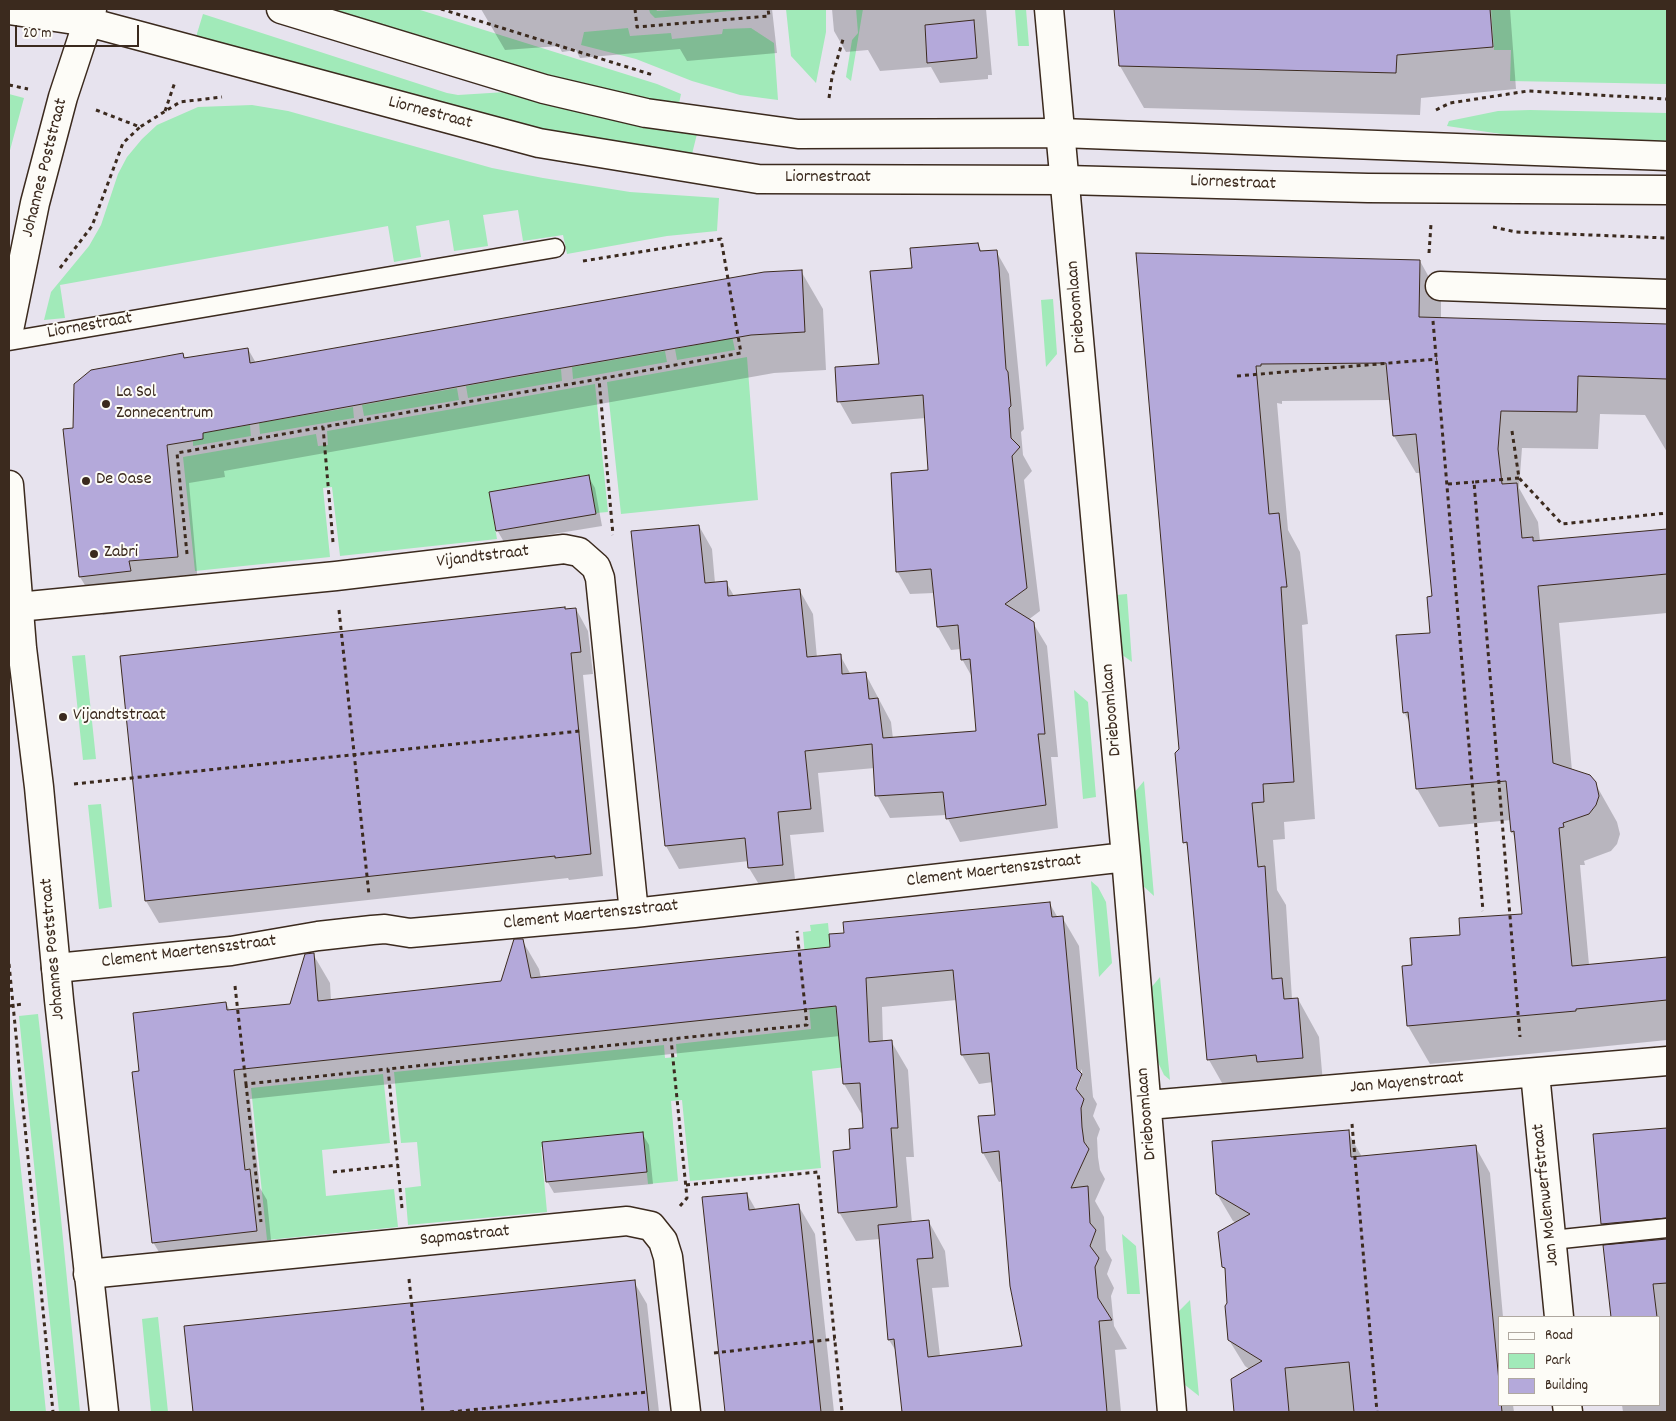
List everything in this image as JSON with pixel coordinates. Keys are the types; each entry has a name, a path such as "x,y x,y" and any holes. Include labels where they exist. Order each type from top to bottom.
{"street":[{"path":"281,9 544,89 646,113 798,134 1061,133 1667,156"},
{"name":"Drieboomlaan","path":"1049,9 1066,180 1148,1105 1172,1412"},
{"name":"Liornestraat","path":"9,10 90,16 539,143 758,179 1066,180 1368,188 1667,190"},
{"name":"Johannes Poststraat","path":"9,330 35,203 63,97 90,16"},
{"path":"1440,286 1667,294"},
{"name":"Johannes Poststraat","path":"9,485 18,607 15,649 39,787 56,968 104,1412"},
{"name":"Vijandtstraat","path":"18,607 564,549 579,552 596,567 600,578 634,913"},
{"name":"Clement Maertenszstraat","path":"56,968 231,951 318,936 372,930 385,929 410,933 634,913 1126,857"},
{"name":"Jan Mayenstraat","path":"1148,1105 1667,1061"},
{"name":"Jan Molenwerfstraat","path":"1529,1074 1552,1240 1559,1316"},
{"name":"Sapmastraat","path":"88,1274 627,1221 650,1226 656,1233"},
{"path":"656,1233 662,1241 668,1257 685,1400"}],"lane":[{"name":"Liornestraat","path":"9,341 555,248"},
{"path":"1552,1240 1667,1228"}],"path":[{"path":"443,9 656,76"},
{"path":"635,9 636,27 769,16 768,9"},
{"path":"828,102 832,77 844,36"},
{"path":"1433,112 1450,103 1528,91 1667,99"},
{"path":"59,269 92,226 123,143 140,127"},
{"path":"1428,258 1431,220"},
{"path":"555,248 571,262 721,239 741,353 599,379"},
{"path":"1433,314 1483,911"},
{"path":"1237,376 1437,360"},
{"path":"190,590 177,453 323,427"},
{"path":"1512,432 1519,478 1562,524 1667,514"},
{"path":"1448,484 1519,478"},
{"path":"1474,482 1529,1074"},
{"path":"39,787 615,728"},
{"path":"246,1084 807,1025 794,895"},
{"path":"231,951 265,1257"},
{"path":"9,964 53,1412"},
{"path":"656,1233 687,1198 671,1040"},
{"path":"388,1069 423,1412"},
{"path":"1349,1088 1377,1412"},
{"path":"333,1172 398,1165"},
{"path":"686,1185 818,1172 842,1412"},
{"path":"679,1356 835,1339"},
{"path":"450,1412 685,1400"}],"green space":[{"path":"324,9 417,9 657,84 681,94 678,108 625,99"},
{"path":"649,9 656,9 657,11 753,9 655,18"},
{"path":"786,9 826,9 826,32 816,83 791,56"},
{"path":"856,9 863,9 851,81 846,77 852,40 858,33"},
{"path":"1015,9 1026,9 1029,46 1018,46"},
{"path":"1491,9 1667,9 1667,84 1510,81 1511,50 1494,50"},
{"path":"203,14 447,93 458,95 506,92 697,134 692,154 569,138 195,40"},
{"path":"628,28 630,36 671,33 672,39 722,34 723,29 751,28 774,43 778,100 740,95 692,81 636,59 581,45 584,32"},
{"path":"9,94 24,98 9,154"},
{"path":"252,105 288,111 492,168 630,192 719,198 717,231 667,236 567,254 563,235 523,241 518,210 483,215 488,246 454,251 449,220 416,226 421,257 394,262 388,226 60,285 65,318 44,320 51,292 89,246 101,225 118,174 127,157 142,139 157,125 198,107"},
{"path":"1498,111 1667,113 1667,145 1535,139 1447,126 1449,121"},
{"path":"1053,299 1057,354 1046,367 1041,300"},
{"path":"730,327 735,350 677,360 675,349 722,340"},
{"path":"665,351 667,362 573,379 572,367"},
{"path":"747,357 758,500 621,514 607,382"},
{"path":"561,369 562,381 468,398 466,386"},
{"path":"595,384 608,512 596,513 588,475 489,492 497,539 340,556 332,487 323,488 330,557 195,571 183,457 316,434 318,446 328,445 327,431"},
{"path":"457,388 459,400 364,416 362,405"},
{"path":"353,407 354,418 260,434 259,423"},
{"path":"250,425 251,436 193,446 193,441 203,439 202,433"},
{"path":"1127,594 1132,662 1121,654 1116,595"},
{"path":"85,655 96,759 83,760 72,656"},
{"path":"1074,690 1088,702 1096,797 1083,799"},
{"path":"1144,781 1154,896 1141,884 1133,794"},
{"path":"101,804 112,907 99,909 88,805"},
{"path":"1091,881 1098,887 1106,902 1112,963 1099,977"},
{"path":"828,923 837,1022 842,1022 846,1067 812,1071 821,1168 690,1181 682,1100 671,1101 678,1181 648,1184 643,1137 541,1147 547,1212 408,1225 405,1188 421,1186 417,1142 401,1143 394,1072 664,1045 665,1058 677,1057 676,1044 811,1029 803,932 811,931 810,925"},
{"path":"1160,977 1170,1080 1164,1075 1157,1060 1150,989"},
{"path":"38,1014 59,1198 80,1412 59,1412 19,1016"},
{"path":"9,1056 34,1294 46,1412 9,1412"},
{"path":"383,1074 390,1143 322,1150 326,1196 394,1189 398,1227 267,1240 251,1088"},
{"path":"1122,1234 1136,1246 1140,1294 1127,1294"},
{"path":"1190,1300 1199,1396 1185,1385 1179,1311"},
{"path":"158,1317 168,1412 151,1412 142,1319"}],"building":[{"path":"1114,9 1490,9 1493,47 1397,55 1396,73 1119,66"},
{"path":"974,20 977,58 927,63 925,25"},
{"path":"978,243 980,251 997,250 1006,369 1008,372 1011,406 1009,408 1011,438 1020,447 1012,456 1027,588 1005,604 1034,622 1045,734 1038,734 1046,805 946,819 943,792 875,796 872,744 805,751 811,809 778,812 783,865 748,868 745,838 665,846 631,531 699,525 705,583 727,581 728,596 800,589 807,657 841,654 842,674 866,672 869,699 878,698 883,738 976,731 970,659 961,660 958,625 937,627 931,569 896,572 891,473 928,470 923,395 837,402 835,367 879,364 870,271 912,268 910,248"},
{"path":"1136,253 1420,260 1419,317 1667,324 1667,379 1578,376 1577,412 1501,411 1498,449 1502,484 1517,483 1522,538 1533,537 1533,541 1667,529 1667,574 1538,586 1553,763 1590,775 1596,782 1599,796 1596,805 1589,814 1563,823 1564,827 1559,828 1572,966 1667,957 1667,1000 1576,1009 1576,1011 1407,1026 1402,966 1412,965 1410,938 1460,935 1459,918 1522,914 1514,831 1511,832 1506,781 1416,789 1408,712 1403,713 1396,635 1430,633 1427,597 1432,596 1416,434 1393,436 1386,363 1261,364 1261,366 1256,366 1269,514 1279,513 1287,587 1281,587 1294,782 1263,784 1264,802 1252,803 1258,867 1265,866 1272,979 1282,978 1284,999 1298,998 1303,1058 1257,1062 1256,1055 1207,1060 1187,842 1183,843 1175,753 1179,749"},
{"path":"802,270 805,332 751,335 511,377 203,433 203,439 167,445 178,557 129,561 131,571 79,577 63,429 73,428 74,384 91,370 183,353 184,358 248,348 250,363 764,272"},
{"path":"589,475 596,514 496,531 489,492"},
{"path":"565,607 565,609 576,608 581,652 571,653 591,854 555,858 555,856 145,901 120,656"},
{"path":"1050,902 1052,917 1063,916 1077,1069 1082,1074 1076,1089 1084,1099 1081,1108 1082,1127 1084,1142 1089,1149 1071,1188 1088,1186 1090,1223 1096,1230 1090,1246 1099,1258 1095,1267 1098,1298 1112,1320 1099,1321 1107,1412 902,1412 894,1339 888,1340 878,1225 929,1220 933,1258 917,1259 928,1357 1022,1346 1010,1286 999,1151 982,1153 978,1116 995,1115 989,1053 961,1055 953,970 866,978 869,1042 892,1040 898,1128 891,1128 897,1207 838,1213 833,1151 850,1149 849,1129 863,1128 860,1083 843,1084 836,1006 234,1070 245,1170 250,1169 257,1231 152,1243 132,1072 139,1071 133,1013 226,1002 227,1010 290,1004 305,954 314,953 318,1001 501,981 514,939 523,939 531,978 830,947 829,934 844,933 843,922"},
{"path":"1667,1128 1667,1218 1601,1224 1593,1134"},
{"path":"1349,1130 1351,1157 1476,1145 1498,1371 1498,1406 1501,1406 1502,1412 1354,1412 1349,1362 1285,1368 1289,1412 1234,1412 1231,1379 1262,1361 1228,1340 1225,1306 1227,1303 1225,1268 1222,1267 1218,1232 1250,1214 1216,1194 1212,1141"},
{"path":"643,1132 647,1172 546,1182 542,1142"},
{"path":"747,1193 749,1210 799,1204 821,1412 725,1412 702,1197"},
{"path":"1667,1239 1667,1283 1653,1284 1657,1316 1611,1316 1603,1245"},
{"path":"635,1280 649,1412 193,1412 184,1326"}],"place":[{"name":"La Sol Zonnecentrum","path":"106,404"},
{"name":"De Oase","path":"86,481"},
{"name":"Zabri","path":"94,554"},
{"name":"Vijandtstraat","path":"63,717"}]}
